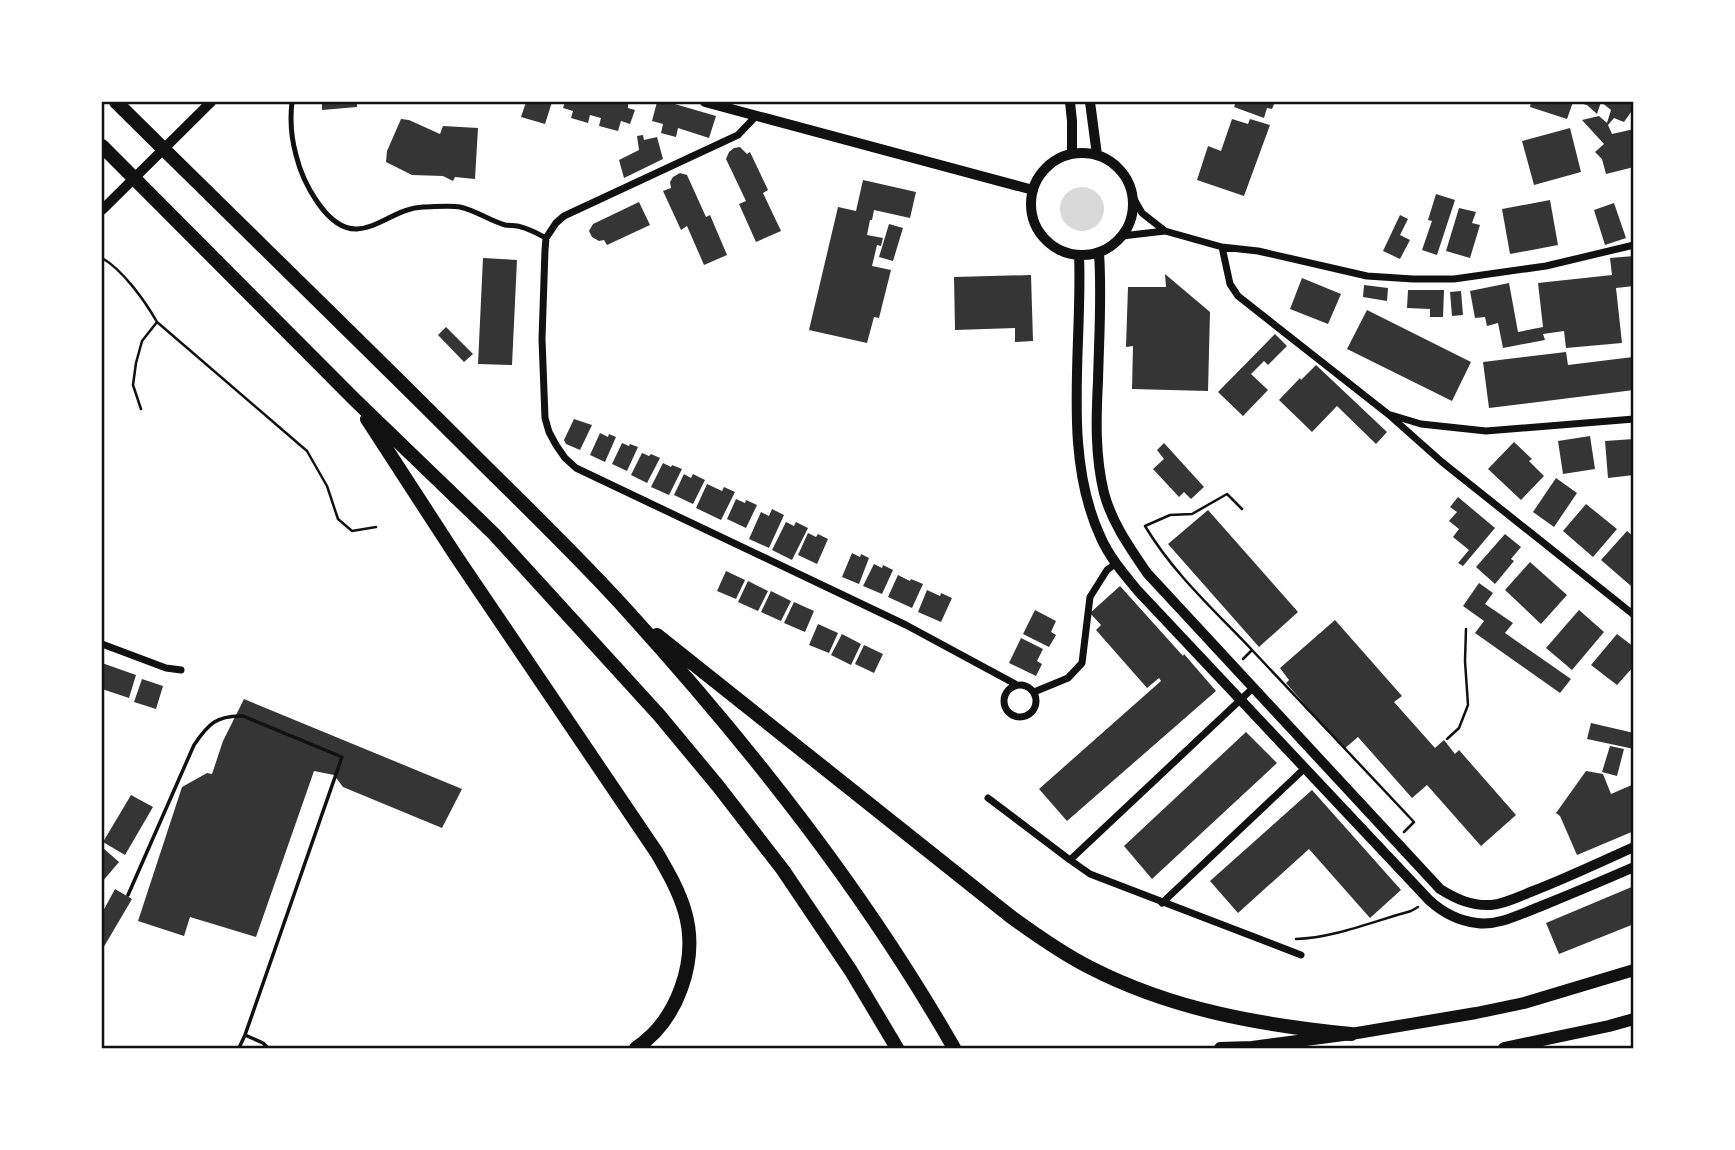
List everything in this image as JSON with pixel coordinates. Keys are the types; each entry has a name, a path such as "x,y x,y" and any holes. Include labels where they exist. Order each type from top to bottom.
{"highway":[{"path":"116,102 380,360 629,613 758,763 841,871 894,948 954,1048"},
{"path":"102,146 355,400 494,534 659,715 751,827 815,916 897,1048"},
{"path":"355,400 456,556 657,853 679,893 689,929 689,951 681,990 666,1016 645,1042 636,1048"},
{"path":"629,613 1010,916 1073,958 1141,991 1191,1008 1247,1020 1351,1034"}],"main road":[{"path":"1070,102 1072,154"},
{"path":"1090,102 1097,155"},
{"path":"1072,154 1097,155 1125,175 1133,199 1129,225 1116,243 1099,253 1079,255 1065,252 1051,245 1041,234 1031,205 1033,190 1048,167 1059,159 1072,154"},
{"path":"1099,253 1099,468 1114,518 1147,573 1440,888 1454,898 1467,903 1493,905 1511,900 1633,847"},
{"path":"1079,255 1077,445 1081,472 1091,514 1101,539 1115,564 1138,591 1429,900 1449,915 1477,923 1490,923 1562,898 1633,867"},
{"path":"1555,882 1562,898"},
{"path":"1220,1048 1252,1047 1465,1016 1524,1003 1633,970"},
{"path":"1609,1026 1633,1012"},
{"path":"1504,1048 1633,1019"}],"street":[{"path":"102,210 211,102"},
{"path":"292,102 292,130 299,165 321,208 342,226 354,230 366,228 410,208 461,208 546,237"},
{"path":"705,102 1033,190"},
{"path":"756,116 738,135 564,216 546,237 542,339 545,418 549,432 556,445 576,468 906,625 1017,685 1027,686 1036,698 1034,708 1027,715 1016,716 1007,710 1004,700 1008,690 1017,685"},
{"path":"1133,199 1145,216 1165,231 1222,247 1258,251 1367,276 1454,279 1546,266 1633,245"},
{"path":"1122,236 1165,231"},
{"path":"1222,247 1230,284 1238,296 1388,414 1442,462 1633,615"},
{"path":"1388,414 1421,424 1486,431 1633,419"},
{"path":"1034,692 1068,678 1082,663 1090,597 1107,570 1115,564"},
{"path":"102,644 166,668 181,670"},
{"path":"1070,860 1253,688"},
{"path":"1162,903 1317,757"},
{"path":"988,798 1090,874 1301,955"}],"lane":[{"path":"128,895 194,745 204,730 216,720 243,716 342,757 239,1048"},
{"path":"245,1035 268,1048"}],"path":[{"path":"102,258 130,284 158,322 307,451 327,486 338,519 352,531 376,527"},
{"path":"141,409 133,385 136,363 142,341 158,322"},
{"path":"1242,509 1227,494 1192,514 1170,514 1145,526 1157,547 1184,578 1414,822 1396,840"},
{"path":"1447,739 1459,728 1468,705 1466,629"},
{"path":"1235,667 1252,650"},
{"path":"1296,939 1329,934 1411,911 1429,900"}],"shaded area":[{"path":"1082,187 1097,194 1104,209 1097,224 1082,231 1067,224 1060,209 1067,194"}],"building":[{"path":"322,102 357,102 357,107 322,110"},
{"path":"526,102 552,102 545,124 521,117"},
{"path":"565,102 628,102 628,108 635,110 630,124 621,121 618,131 599,126 601,118 590,115 588,123 571,118 573,111 563,108"},
{"path":"657,102 668,102 716,116 709,138 678,128 676,137 661,133 663,124 652,121"},
{"path":"1236,102 1275,102 1272,109 1267,108 1264,118 1234,107"},
{"path":"1531,102 1573,102 1567,119 1530,107"},
{"path":"1576,102 1601,102 1597,114 1587,105"},
{"path":"1601,102 1634,102 1634,113 1631,112 1624,122 1614,118 1608,125 1612,134 1634,129 1634,167 1606,174 1602,159 1595,152 1604,144 1582,120 1599,116 1607,123 1611,110"},
{"path":"401,119 440,134 443,126 478,128 475,179 455,177 453,181 443,176 412,175 386,162 387,151"},
{"path":"1232,119 1248,124 1250,119 1270,125 1244,196 1197,180 1208,146 1221,151"},
{"path":"1570,128 1581,172 1534,185 1522,141"},
{"path":"643,135 644,140 657,137 663,159 624,178 619,160 639,150 637,136"},
{"path":"740,147 747,154 750,152 768,190 763,193 781,231 756,242 739,204 746,201 726,159 729,152"},
{"path":"680,173 687,175 706,217 710,215 727,255 704,265 687,226 681,230 663,191 671,188 673,177"},
{"path":"863,180 916,192 910,218 874,210 870,220 867,235 883,238 881,246 877,245 872,266 891,270 879,318 874,317 867,343 809,330 838,207 856,211"},
{"path":"1436,194 1455,200 1437,255 1422,250 1432,221 1428,220"},
{"path":"1550,200 1558,245 1510,254 1502,209"},
{"path":"639,202 650,225 607,245 604,240 599,241 592,237 589,231 593,224"},
{"path":"1614,203 1626,238 1605,245 1594,210"},
{"path":"1459,208 1476,212 1472,223 1480,225 1470,258 1446,251"},
{"path":"1400,215 1408,219 1400,235 1410,240 1400,259 1383,251"},
{"path":"889,224 903,228 893,261 879,257"},
{"path":"1634,256 1634,286 1616,288 1622,343 1566,348 1564,331 1543,334 1545,340 1503,348 1498,323 1487,326 1485,317 1475,318 1470,291 1509,283 1518,332 1543,327 1538,283 1612,275 1610,258"},
{"path":"483,258 517,260 512,365 478,364"},
{"path":"1165,274 1210,312 1208,391 1132,389 1133,346 1126,347 1128,287 1166,287"},
{"path":"1031,275 1033,341 1015,342 1015,328 955,330 954,277"},
{"path":"1302,278 1341,294 1328,324 1290,309"},
{"path":"1364,285 1388,288 1387,301 1363,297"},
{"path":"1408,290 1444,290 1443,317 1430,317 1430,309 1407,308"},
{"path":"1461,291 1463,315 1452,316 1450,292"},
{"path":"1367,310 1471,362 1452,401 1347,349"},
{"path":"446,327 473,354 464,362 438,335"},
{"path":"1275,334 1287,346 1268,365 1264,361 1251,374 1268,390 1243,416 1218,392"},
{"path":"1566,352 1568,365 1633,357 1634,390 1489,408 1483,362"},
{"path":"1316,365 1387,432 1376,444 1337,406 1312,432 1279,400"},
{"path":"574,419 592,425 580,450 566,444 564,440"},
{"path":"600,433 616,437 605,462 590,455"},
{"path":"1590,436 1595,469 1563,474 1558,441"},
{"path":"1634,439 1634,475 1608,478 1605,441"},
{"path":"1514,442 1532,459 1529,461 1544,476 1521,500 1488,469"},
{"path":"622,443 638,447 627,471 612,464"},
{"path":"1164,443 1204,487 1191,499 1184,492 1179,497 1153,469 1164,459 1157,450"},
{"path":"642,453 660,458 647,483 631,475"},
{"path":"663,463 682,469 669,495 651,487"},
{"path":"684,474 691,478 693,474 705,480 693,504 674,495"},
{"path":"1556,478 1577,493 1554,527 1533,512"},
{"path":"707,484 722,491 724,487 735,492 721,520 696,508"},
{"path":"1458,497 1495,528 1463,566 1458,563 1469,550 1453,537 1459,529 1449,521 1457,512 1450,507"},
{"path":"736,499 757,505 746,528 727,519"},
{"path":"1586,504 1617,529 1593,557 1563,531"},
{"path":"772,509 784,515 769,548 749,539 761,512 769,516"},
{"path":"1208,510 1298,612 1259,647 1168,544"},
{"path":"786,522 794,526 796,522 808,528 792,560 772,550"},
{"path":"1627,531 1634,537 1634,583 1631,586 1601,560"},
{"path":"808,533 828,539 817,564 798,555"},
{"path":"1505,534 1521,547 1511,559 1514,561 1495,584 1476,567"},
{"path":"852,553 869,558 859,584 842,577"},
{"path":"1530,562 1567,595 1541,624 1505,590"},
{"path":"874,564 893,570 882,594 863,586"},
{"path":"726,571 745,580 736,599 717,591"},
{"path":"898,575 923,584 912,608 888,597"},
{"path":"748,581 768,591 758,611 738,602"},
{"path":"1479,583 1493,593 1485,604 1513,623 1505,633 1571,679 1560,693 1475,633 1484,621 1463,606"},
{"path":"1120,586 1216,691 1067,821 1039,789 1161,681 1159,678 1147,688 1096,630 1101,625 1090,613"},
{"path":"927,590 952,598 941,622 918,612"},
{"path":"771,591 791,601 781,621 761,612"},
{"path":"794,602 814,611 805,632 784,623"},
{"path":"1035,610 1056,621 1051,632 1056,635 1049,647 1023,634"},
{"path":"1579,610 1604,632 1572,670 1546,648"},
{"path":"1335,620 1402,696 1394,702 1435,748 1444,740 1455,754 1459,750 1516,815 1481,846 1427,785 1412,798 1358,737 1344,749 1286,683 1289,680 1280,668"},
{"path":"818,624 838,633 829,653 809,645"},
{"path":"842,634 861,644 851,665 831,655"},
{"path":"1617,634 1634,647 1634,666 1617,685 1591,665"},
{"path":"1021,638 1043,649 1037,661 1042,664 1036,676 1009,663"},
{"path":"864,645 883,654 874,673 855,664"},
{"path":"102,663 136,675 129,698 102,689"},
{"path":"142,679 163,686 156,709 134,702"},
{"path":"244,699 462,789 442,828 343,787 334,775 314,771 256,937 190,917 184,936 138,921 182,787 207,773 212,774 223,741"},
{"path":"1591,723 1634,733 1634,749 1587,739"},
{"path":"1246,732 1277,763 1152,879 1124,846"},
{"path":"1610,746 1624,749 1617,776 1602,772"},
{"path":"1586,771 1603,774 1611,794 1634,784 1634,831 1577,855 1560,816 1556,813"},
{"path":"1312,790 1401,890 1370,918 1309,849 1238,913 1210,881"},
{"path":"131,795 153,807 125,855 103,842"},
{"path":"102,847 119,862 102,882"},
{"path":"1634,886 1634,924 1559,954 1546,923"},
{"path":"115,889 132,899 102,950 102,913"}]}
